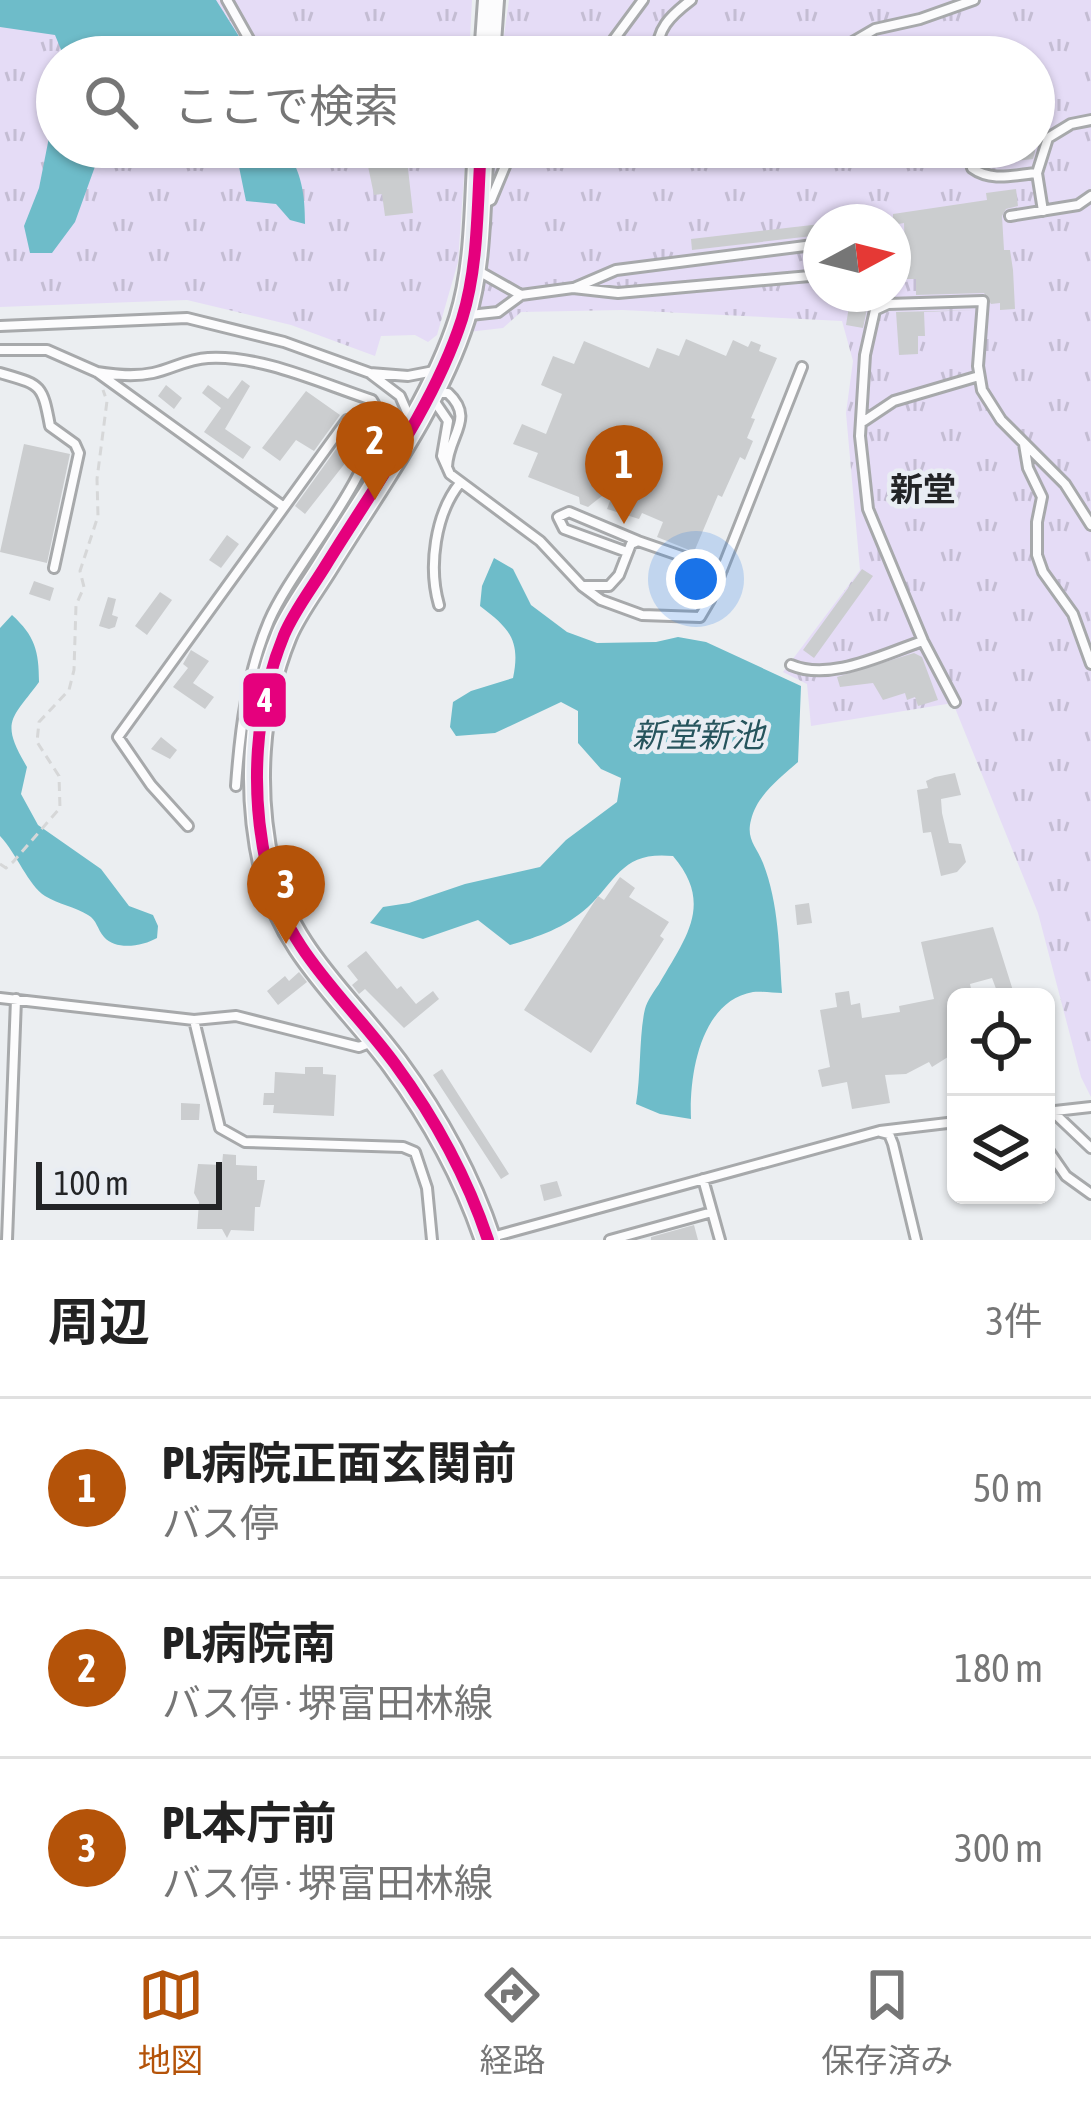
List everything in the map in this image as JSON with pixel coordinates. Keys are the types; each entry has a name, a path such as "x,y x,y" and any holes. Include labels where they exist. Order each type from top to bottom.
{"main road":[{"path":"488,36 491,0"},
{"path":"479,168 472,268 463,316 412,423 285,632 258,744 260,827 276,902 300,950 392,1060 457,1162 486,1239"}],"lane":[{"path":"227,0 247,36"},
{"path":"615,36 644,0"},
{"path":"659,36 665,22 691,0"},
{"path":"862,36 974,0"},
{"path":"1055,134 1091,120"},
{"path":"477,203 491,200 504,168"},
{"path":"972,168 997,177 1036,173"},
{"path":"1038,168 1043,211"},
{"path":"1010,216 1078,205 1091,196"},
{"path":"1078,205 1091,213"},
{"path":"572,288 616,270 803,246"},
{"path":"472,268 521,295"},
{"path":"463,316 498,312 521,295 572,288 618,293 803,277"},
{"path":"955,702 923,641 868,509 860,436 870,322 881,305 982,301 979,376 990,406 1065,484 1091,525"},
{"path":"0,326 187,318 284,342 370,373 408,376 439,369"},
{"path":"0,350 47,350 97,372 284,507"},
{"path":"97,372 155,373 202,358 226,358 253,362 372,400 376,407 370,455 271,617 259,648 247,694 236,786"},
{"path":"428,394 448,421 442,455 460,483 540,542 582,586 623,610 661,619 690,619 700,616 722,570 802,367"},
{"path":"0,373 39,385 50,426 80,453 54,568"},
{"path":"370,373 400,396 412,423"},
{"path":"863,421 894,401 979,376"},
{"path":"428,394 448,393 463,414 450,442 447,468"},
{"path":"188,826 151,785 118,737 347,420"},
{"path":"1023,442 1028,469 1042,497 1037,555 1043,572 1073,614 1091,664"},
{"path":"439,605 434,546 460,483"},
{"path":"627,552 564,529 558,518 568,512 722,570"},
{"path":"582,586 609,586 619,575 631,544 638,541"},
{"path":"791,665 809,672 827,671 923,641"},
{"path":"0,998 194,1020 236,1016 359,1047 374,1041"},
{"path":"7,1240 16,999"},
{"path":"194,1020 220,1128 245,1142 415,1152 427,1188 432,1240"},
{"path":"1055,1111 1091,1106"},
{"path":"1055,1117 1091,1148"},
{"path":"0,1118 12,1118"},
{"path":"486,1239 880,1131 947,1123"},
{"path":"880,1131 889,1134 893,1144 916,1240"},
{"path":"1055,1160 1066,1176 1091,1194"},
{"path":"703,1179 720,1240"},
{"path":"610,1240 712,1212"}],"path":[{"path":"0,864 6,868 13,862 60,808 58,776 37,742 39,722 69,690 74,670 76,605 84,586 80,571 98,517 97,478 107,401 97,372"}],"green space":[{"path":"0,0 472,0 470,36 36,36 36,168 465,168 458,262 437,335 428,342 415,335 381,336 375,356 291,325 187,300 0,307"},
{"path":"509,0 1091,0 1091,1097 1081,1077 1038,913 953,703 811,726 807,684 783,672 860,570 846,413 853,361 842,321 622,310 521,312 503,328 468,332 487,252 489,168 1055,168 1055,36 504,36"}],"water":[{"path":"0,0 216,0 239,36 55,36 0,27"},
{"path":"43,168 94,168 75,222 52,253 30,253 24,226"},
{"path":"239,168 296,168 305,224 290,220 276,204 246,201"},
{"name":"新堂新池","path":"494,558 513,569 531,605 567,632 597,643 678,637 706,642 801,686 798,762 764,795 750,827 772,894 782,993 753,992 735,998 710,1025 696,1062 691,1119 636,1104 645,1009 686,936 694,905 685,873 673,856 632,862 570,921 510,945 478,920 423,939 370,923 383,907 540,867 566,840 617,802 621,778 601,769 578,743 578,711 561,702 495,733 456,736 450,727 453,702 513,678 514,644 499,621 480,606 482,586"},
{"path":"12,615 31,637 39,671 39,682 12,722 14,740 27,767 21,794 38,825 101,869 129,906 153,915 158,926 157,938 151,941 130,946 109,941 91,917 39,891 0,836 0,628"}],"building":[{"path":"368,168 408,168 413,213 385,216 382,194 374,195"},
{"path":"1016,189 1018,206 1006,209 1002,216 1015,309 1000,310 1000,303 991,304 984,293 916,295 916,279 911,279 911,211 987,200 986,193"},
{"path":"803,226 803,237 692,250 691,239"},
{"path":"974,310 924,312 925,336 918,336 918,354 899,355 896,312"},
{"path":"848,312 866,312 863,328 846,325"},
{"path":"686,339 726,356 733,340 748,347 751,341 761,345 759,351 777,358 751,418 755,419 747,438 753,441 745,460 740,457 722,497 718,495 694,552 657,537 663,522 642,513 639,519 607,509 616,485 588,507 580,504 579,497 528,477 538,453 513,444 522,424 546,434 562,394 541,385 553,356 574,364 584,341 649,368 657,348 679,356"},
{"path":"242,380 250,386 225,429 251,447 243,459 204,432 221,408 202,393 208,385 228,399"},
{"path":"166,385 182,398 174,409 158,396"},
{"path":"306,391 340,415 314,451 296,440 280,461 262,448"},
{"path":"347,434 361,443 305,514 295,506"},
{"path":"24,444 70,454 47,563 0,552"},
{"path":"227,535 239,544 221,568 209,560"},
{"path":"862,569 873,576 814,658 803,650"},
{"path":"34,581 54,588 50,601 29,594"},
{"path":"160,592 172,600 147,635 135,626"},
{"path":"108,597 116,599 112,615 118,617 109,629 99,626"},
{"path":"191,650 209,661 193,683 214,697 205,709 173,687 188,668 183,664"},
{"path":"914,653 922,657 938,700 918,706 915,697 907,700 905,693 883,700 873,683 840,687 837,677"},
{"path":"161,737 177,750 170,759 151,749"},
{"path":"955,773 961,795 941,799 942,813 949,843 961,844 966,862 957,872 941,876 931,832 923,833 917,790 928,788 926,781"},
{"path":"620,877 635,888 629,897 669,922 660,936 664,939 591,1053 524,1010 598,896 604,900"},
{"path":"809,903 812,923 797,925 795,905"},
{"path":"993,927 1012,988 996,988 992,978 970,984 971,988 947,988 947,1058 932,1067 929,1062 906,1074 885,1075 890,1103 852,1109 847,1082 822,1087 818,1070 830,1067 820,1010 837,1007 835,993 849,991 851,1005 860,1003 862,1018 900,1012 899,1006 934,999 921,942"},
{"path":"366,951 416,1004 433,991 439,999 404,1028 365,989 359,994 352,985 358,980 347,966"},
{"path":"299,972 307,982 278,1005 267,991 285,976 289,981"},
{"path":"305,1067 323,1067 323,1074 336,1075 334,1116 273,1113 274,1105 263,1105 264,1093 274,1093 275,1072 305,1074"},
{"path":"442,1069 509,1174 501,1179 433,1075"},
{"path":"181,1103 200,1104 199,1120 181,1120"},
{"path":"223,1154 236,1155 236,1165 257,1166 257,1180 265,1180 260,1207 255,1207 254,1231 231,1230 227,1238 222,1229 197,1229 199,1202 194,1193 198,1164 222,1165"},
{"path":"557,1181 562,1196 544,1201 540,1185"},
{"path":"694,1225 698,1240 651,1240 651,1237"}],"transit line":[{"name":"4","path":"480,168 474,256 462,319 419,415 284,635 266,692 257,780 267,868 288,924 423,1105 460,1171 488,1240"}],"place":[{"name":"PL病院南","path":"375,500"},
{"name":"PL病院正面玄関前","path":"624,524"},
{"name":"PL本庁前","path":"286,944"}],"district":[{"name":"新堂","path":"923,489"}]}
